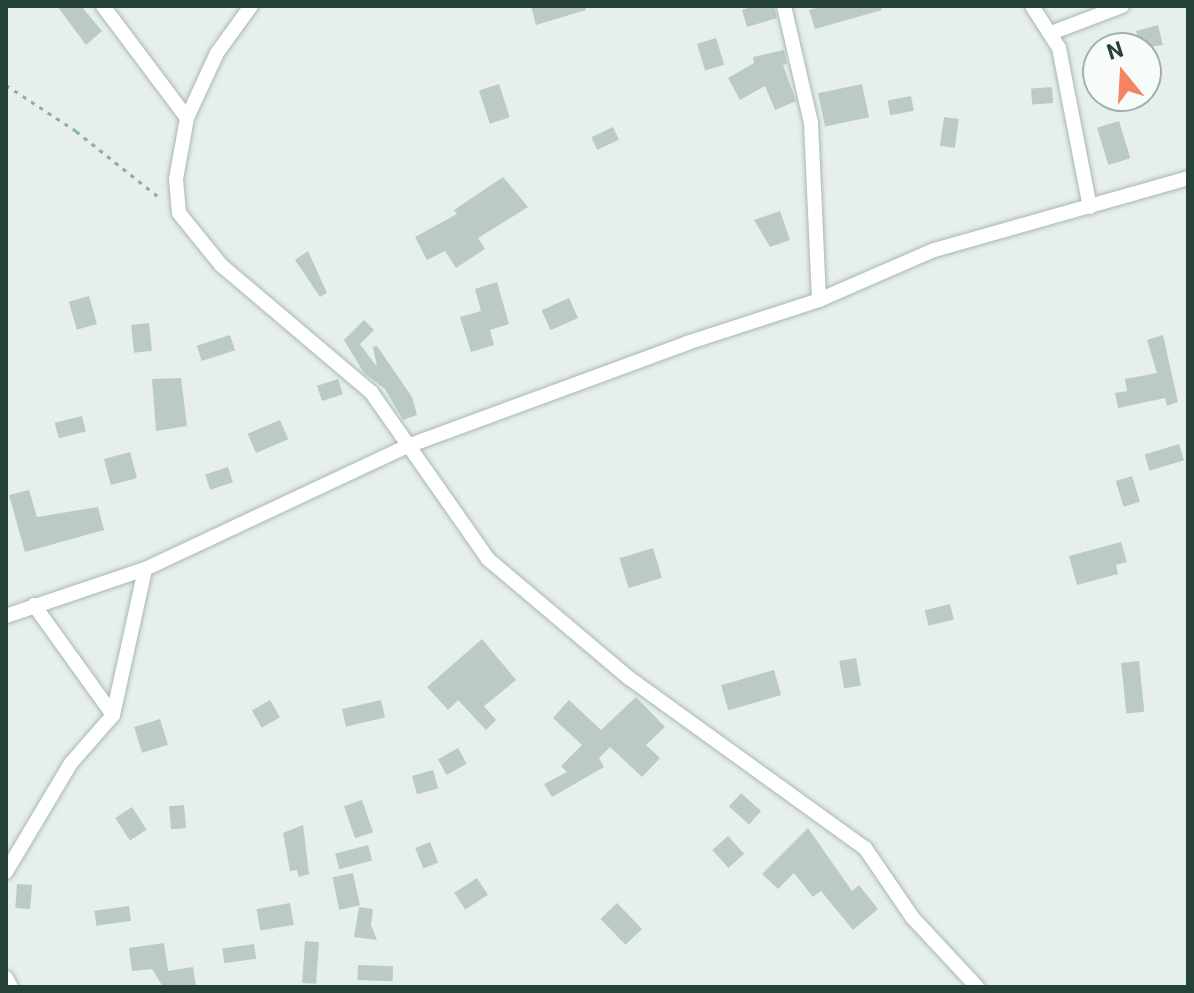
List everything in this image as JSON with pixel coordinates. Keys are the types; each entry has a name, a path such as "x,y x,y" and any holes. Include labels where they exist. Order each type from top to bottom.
{"street":[{"path":"103,6 187,118"},
{"path":"251,6 217,53 187,118 176,179 179,213 221,265 352,370 488,559 629,678 865,848 912,917 977,987"},
{"path":"784,6 811,123 819,300"},
{"path":"1032,6 1059,48 1090,207"},
{"path":"1051,33 1122,6"},
{"path":"6,616 145,569 405,447 687,343 819,300 934,250 1188,178"},
{"path":"6,872 71,763 113,715 145,569"},
{"path":"34,605 113,715"},
{"path":"6,978 11,987"}],"path":[{"path":"6,85 76,131 179,213"}],"building":[{"path":"57,6 81,6 102,31 86,45"},
{"path":"531,6 585,6 586,10 536,25"},
{"path":"754,6 774,6 777,18 747,27 742,10"},
{"path":"824,6 881,6 882,10 815,29 809,10"},
{"path":"1158,25 1160,32 1136,32"},
{"path":"716,38 724,65 705,71 697,44"},
{"path":"784,50 787,64 783,65 796,101 775,110 765,86 740,100 728,78 754,63 753,57"},
{"path":"499,84 510,117 490,124 479,90"},
{"path":"862,84 869,117 825,127 818,93"},
{"path":"1052,87 1053,103 1032,104 1031,88"},
{"path":"911,96 914,111 890,115 887,101"},
{"path":"944,117 959,119 955,148 940,146"},
{"path":"1119,121 1130,158 1108,165 1097,128"},
{"path":"613,127 619,140 597,150 591,137"},
{"path":"503,177 528,207 478,238 485,249 456,268 445,251 427,260 415,237 457,214 454,210"},
{"path":"780,211 790,240 770,247 754,220"},
{"path":"308,251 327,293 320,297 295,260"},
{"path":"497,282 509,324 490,330 494,345 471,352 460,317 481,311 475,289"},
{"path":"89,296 97,324 77,330 69,302"},
{"path":"569,298 578,318 551,330 542,310"},
{"path":"364,320 374,330 360,344 377,367 373,347 377,346 412,397 417,415 403,420 385,389 364,373 344,340"},
{"path":"149,323 152,351 134,353 131,325"},
{"path":"230,335 235,350 202,361 197,346"},
{"path":"1163,335 1178,402 1167,406 1165,398 1118,408 1115,393 1127,391 1125,379 1157,373 1147,340"},
{"path":"181,378 187,426 156,431 152,379"},
{"path":"338,379 343,394 322,401 317,386"},
{"path":"82,416 86,432 59,438 55,423"},
{"path":"280,420 288,439 256,453 248,434"},
{"path":"1179,444 1184,460 1150,471 1145,455"},
{"path":"130,452 137,478 111,485 104,459"},
{"path":"228,467 233,482 210,490 205,474"},
{"path":"1132,476 1140,502 1124,507 1116,481"},
{"path":"29,490 37,517 98,507 104,530 25,552 9,495"},
{"path":"1121,542 1127,562 1116,565 1118,574 1077,585 1069,556"},
{"path":"653,548 662,578 629,588 620,558"},
{"path":"950,604 954,620 929,626 925,610"},
{"path":"482,639 516,680 484,706 496,720 486,730 458,700 448,710 427,687"},
{"path":"856,658 861,686 844,689 839,661"},
{"path":"1139,661 1144,712 1126,714 1121,663"},
{"path":"774,670 781,695 728,710 721,685"},
{"path":"636,697 665,727 646,745 660,758 642,777 610,747 599,758 604,767 552,797 544,784 567,772 561,766 582,745 553,718 569,700 601,730"},
{"path":"270,700 280,717 262,728 252,710"},
{"path":"381,700 385,718 346,727 342,709"},
{"path":"160,719 168,745 142,753 134,727"},
{"path":"458,748 467,764 447,775 438,759"},
{"path":"433,770 438,788 417,794 412,776"},
{"path":"741,793 761,811 749,824 729,806"},
{"path":"362,800 373,832 355,838 344,806"},
{"path":"184,805 186,828 171,829 169,806"},
{"path":"132,807 147,830 130,841 115,818"},
{"path":"303,825 309,874 299,877 297,870 290,871 283,833"},
{"path":"808,828 852,891 859,885 878,909 853,930 821,891 813,897 794,873 778,889 762,874"},
{"path":"728,836 744,854 728,868 712,850"},
{"path":"430,842 438,862 423,868 415,848"},
{"path":"368,845 372,860 339,869 335,854"},
{"path":"353,873 360,905 339,910 332,877"},
{"path":"477,878 488,895 465,909 454,893"},
{"path":"17,884 32,885 30,909 15,908"},
{"path":"290,903 294,925 260,931 257,909"},
{"path":"617,903 642,929 625,945 600,919"},
{"path":"129,906 131,921 96,926 94,911"},
{"path":"359,907 373,909 371,925 377,940 354,937"},
{"path":"305,941 319,942 316,984 302,983"},
{"path":"164,943 168,971 193,967 196,987 163,987 152,969 132,971 129,948"},
{"path":"254,944 256,959 224,963 222,948"},
{"path":"358,965 393,966 392,981 357,980"}]}
